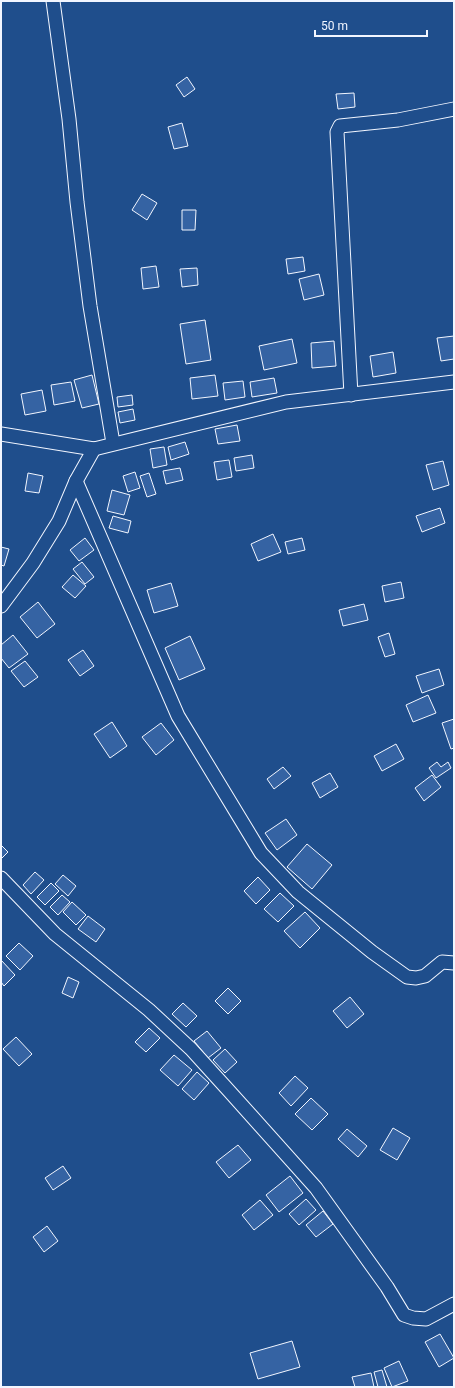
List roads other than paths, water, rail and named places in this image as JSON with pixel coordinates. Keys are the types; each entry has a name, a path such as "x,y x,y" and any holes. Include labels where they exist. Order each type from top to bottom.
{"street":[{"path":"53,1 69,119 77,202 90,306 113,443"},
{"path":"351,396 337,132 340,126 398,120 454,109"},
{"path":"1,434 94,449 113,443 286,402 351,396 454,382"},
{"path":"1,606 33,563 59,521 76,481 94,449"},
{"path":"76,481 178,716 262,853 298,892 372,952 407,977 416,978 425,976 442,962 454,963"},
{"path":"1,878 55,934 149,1010 191,1050 230,1092 316,1188 387,1287 404,1315 413,1318 426,1319 454,1304"}]}
